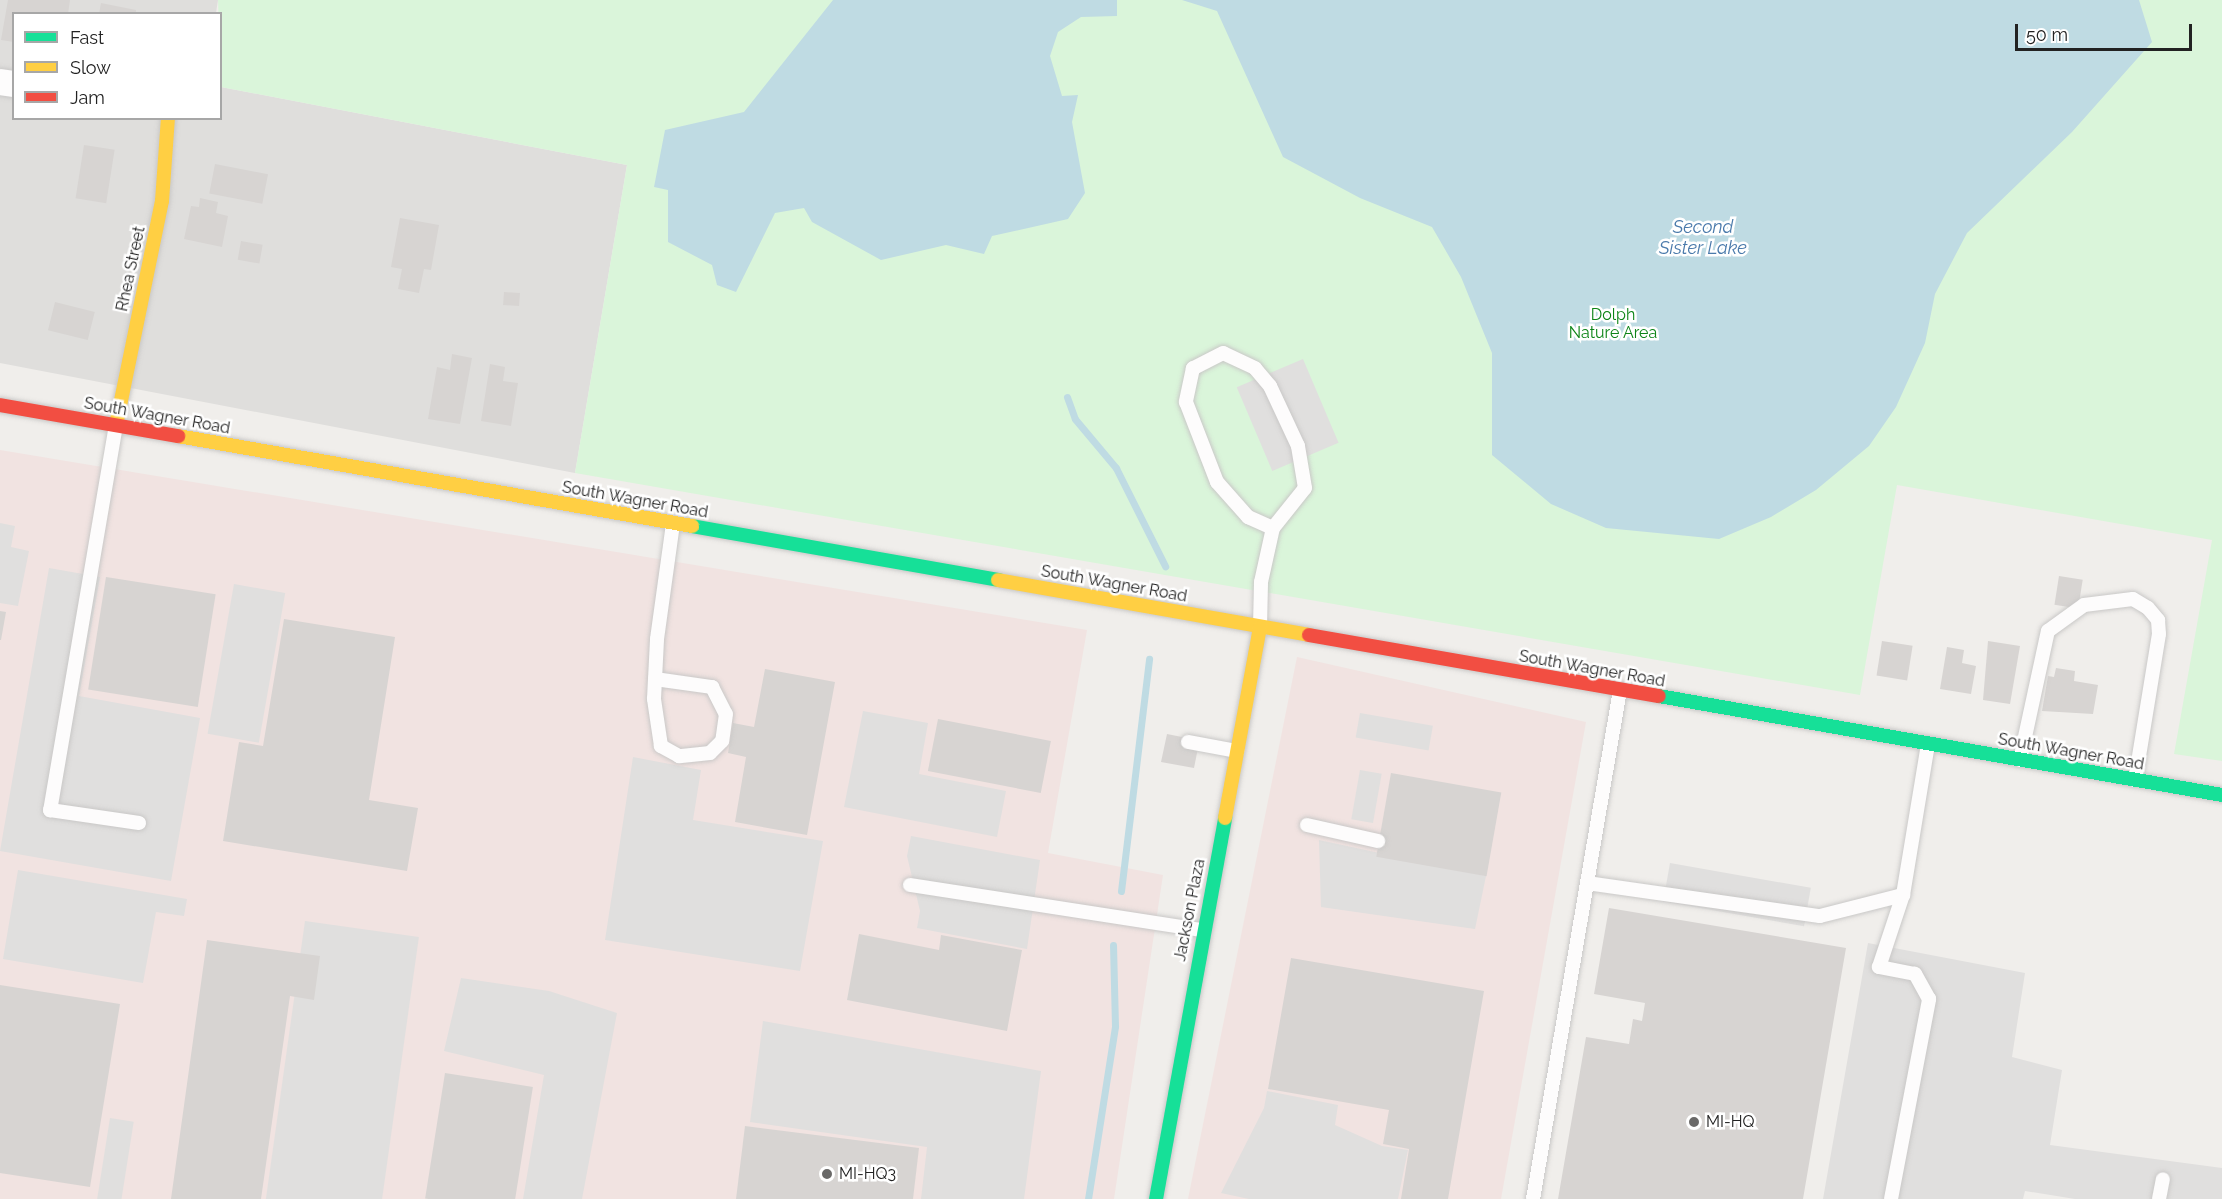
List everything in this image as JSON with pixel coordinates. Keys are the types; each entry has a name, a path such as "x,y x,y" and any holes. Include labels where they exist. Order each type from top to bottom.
{"main road":[{"name":"Rhea Street","path":"116,425 162,201 168,120"},
{"name":"South Wagner Road","path":"0,405 2222,795"},
{"name":"Jackson Plaza","path":"1156,1199 1202,930 1260,627"}],"lane":[{"path":"1260,627 1261,582 1273,528 1305,488 1298,446 1270,386 1255,368 1223,353 1193,368 1186,402 1217,482 1248,517 1273,528"},
{"path":"116,425 50,810 139,823"},
{"path":"655,679 712,687 726,714 722,741 710,753 679,756 661,746 655,679 673,524"},
{"path":"2020,760 2048,631 2084,605 2133,599 2148,608 2158,620 2158,634 2135,780"},
{"path":"1533,1199 1620,690"},
{"path":"1188,742 1238,751"},
{"path":"1891,1199 1929,999 1915,974 1879,967 1903,895 1928,744"},
{"path":"1307,825 1378,841"},
{"path":"1587,883 1820,916 1903,895"},
{"path":"910,885 1202,930"},
{"path":"2159,1199 2163,1179"}],"shaded area":[{"path":"0,0 218,0 216,12 12,12 12,120 222,120 222,87 627,165 575,473 0,363"},
{"path":"1303,359 1339,443 1272,471 1237,387"},
{"path":"0,450 1087,630 1048,853 1163,875 1114,1199 0,1199"},
{"path":"0,523 15,526 11,547 29,551 18,606 0,603"},
{"path":"49,568 100,577 79,696 200,718 171,881 0,851"},
{"path":"234,584 285,593 259,743 208,734"},
{"path":"1297,657 1586,722 1501,1199 1188,1199"},
{"path":"863,711 928,723 919,774 1006,791 997,837 844,807"},
{"path":"1360,713 1433,726 1429,750 1356,738"},
{"path":"633,757 701,770 693,820 823,841 800,971 605,940"},
{"path":"1360,770 1382,774 1373,823 1351,819"},
{"path":"911,836 1040,860 1027,949 917,928 920,911 907,856"},
{"path":"1319,840 1486,876 1475,929 1321,907"},
{"path":"1670,863 1811,888 1804,926 1663,901"},
{"path":"18,870 187,899 184,916 156,912 143,983 3,959"},
{"path":"305,921 419,937 382,1199 266,1199"},
{"path":"1868,943 2025,973 2012,1057 2062,1070 2050,1145 2222,1168 2222,1199 2075,1199 2025,1191 2023,1199 1823,1199"},
{"path":"461,978 549,991 617,1013 582,1199 523,1199 544,1075 444,1051"},
{"path":"763,1021 1041,1071 1024,1199 921,1199 927,1147 750,1122"},
{"path":"1267,1091 1338,1105 1335,1125 1382,1146 1408,1150 1398,1199 1249,1199 1221,1193 1264,1108"},
{"path":"110,1118 134,1122 121,1199 97,1199"}],"green space":[{"name":"Dolph Nature Area","path":"218,0 2222,0 2222,761 2174,754 2212,540 1897,485 1860,695 575,473 627,165 222,87 222,12 218,12"}],"water":[{"path":"833,0 1117,0 1117,16 1081,17 1058,32 1050,56 1062,96 1078,95 1072,122 1085,193 1068,219 992,236 984,254 946,245 881,260 812,222 804,208 775,213 736,292 717,285 712,265 668,242 668,190 654,187 665,130 744,112"},
{"name":"Second Sister Lake","path":"1182,0 2139,0 2152,42 2072,132 1967,233 1935,294 1925,343 1896,407 1869,446 1816,490 1771,517 1719,539 1606,528 1551,504 1492,455 1492,353 1461,277 1432,227 1360,198 1283,157 1217,11"}],"building":[{"path":"8,0 70,0 68,12 12,12 12,42 1,40"},
{"path":"101,3 136,10 136,12 99,12"},
{"path":"84,145 115,150 106,203 76,198"},
{"path":"215,164 268,174 262,204 209,193"},
{"path":"200,198 218,202 216,213 228,216 222,247 184,239 191,206 199,207"},
{"path":"400,218 439,225 431,270 424,269 419,293 398,289 402,269 391,267"},
{"path":"241,241 263,245 259,264 238,260"},
{"path":"504,292 520,293 519,306 503,305"},
{"path":"55,302 95,312 88,340 48,330"},
{"path":"452,354 472,358 460,424 428,419 437,367 450,370"},
{"path":"490,364 505,367 503,381 518,383 511,426 481,421"},
{"path":"2059,576 2083,580 2078,608 2054,605"},
{"path":"106,577 216,594 198,707 88,690"},
{"path":"0,611 6,612 1,640 0,640"},
{"path":"284,619 395,637 369,800 418,808 407,871 223,841 239,742 263,746"},
{"path":"1882,641 1913,646 1907,680 1877,676"},
{"path":"1988,641 2020,646 2010,704 1983,700"},
{"path":"1947,647 1964,650 1962,663 1976,666 1971,694 1940,689"},
{"path":"2056,668 2075,671 2074,681 2098,685 2093,714 2042,711 2048,676 2054,677"},
{"path":"765,669 835,682 807,835 735,822 746,757 728,753 733,723 754,727"},
{"path":"938,719 1051,741 1041,793 928,771"},
{"path":"1167,734 1187,738 1198,748 1194,768 1161,762"},
{"path":"1391,773 1501,792 1487,876 1376,857"},
{"name":"MI-HQ","path":"1609,908 1846,948 1803,1199 1558,1199 1586,1037 1629,1044 1633,1019 1642,1021 1645,1003 1594,994"},
{"path":"859,934 939,950 941,935 1022,950 1007,1031 847,1000"},
{"path":"207,940 320,956 314,1000 290,996 261,1199 171,1199"},
{"path":"1291,958 1484,991 1448,1199 1401,1199 1409,1149 1383,1144 1389,1110 1268,1089"},
{"path":"0,985 120,1004 90,1187 0,1173"},
{"path":"445,1073 533,1087 515,1199 425,1198"},
{"name":"MI-HQ3","path":"745,1126 919,1148 913,1199 736,1199"}],"waterway":[{"path":"1067,397 1075,419 1116,468 1165,566"},
{"path":"1121,891 1149,659"},
{"path":"1088,1199 1115,1026 1113,945"}],"traffic: fast":[{"path":"692,526 998,580"},
{"path":"1659,696 2222,795"},
{"path":"1156,1199 1225,818"}],"traffic: slow":[{"path":"116,425 162,201 168,120"},
{"path":"178,436 692,526"},
{"path":"998,580 1309,635"},
{"path":"1225,818 1260,627"}],"traffic: jam":[{"path":"0,405 178,436"},
{"path":"1309,635 1659,696"}],"place":[{"name":"MI-HQ","path":"1694,1122"},
{"name":"MI-HQ3","path":"827,1174"}]}
